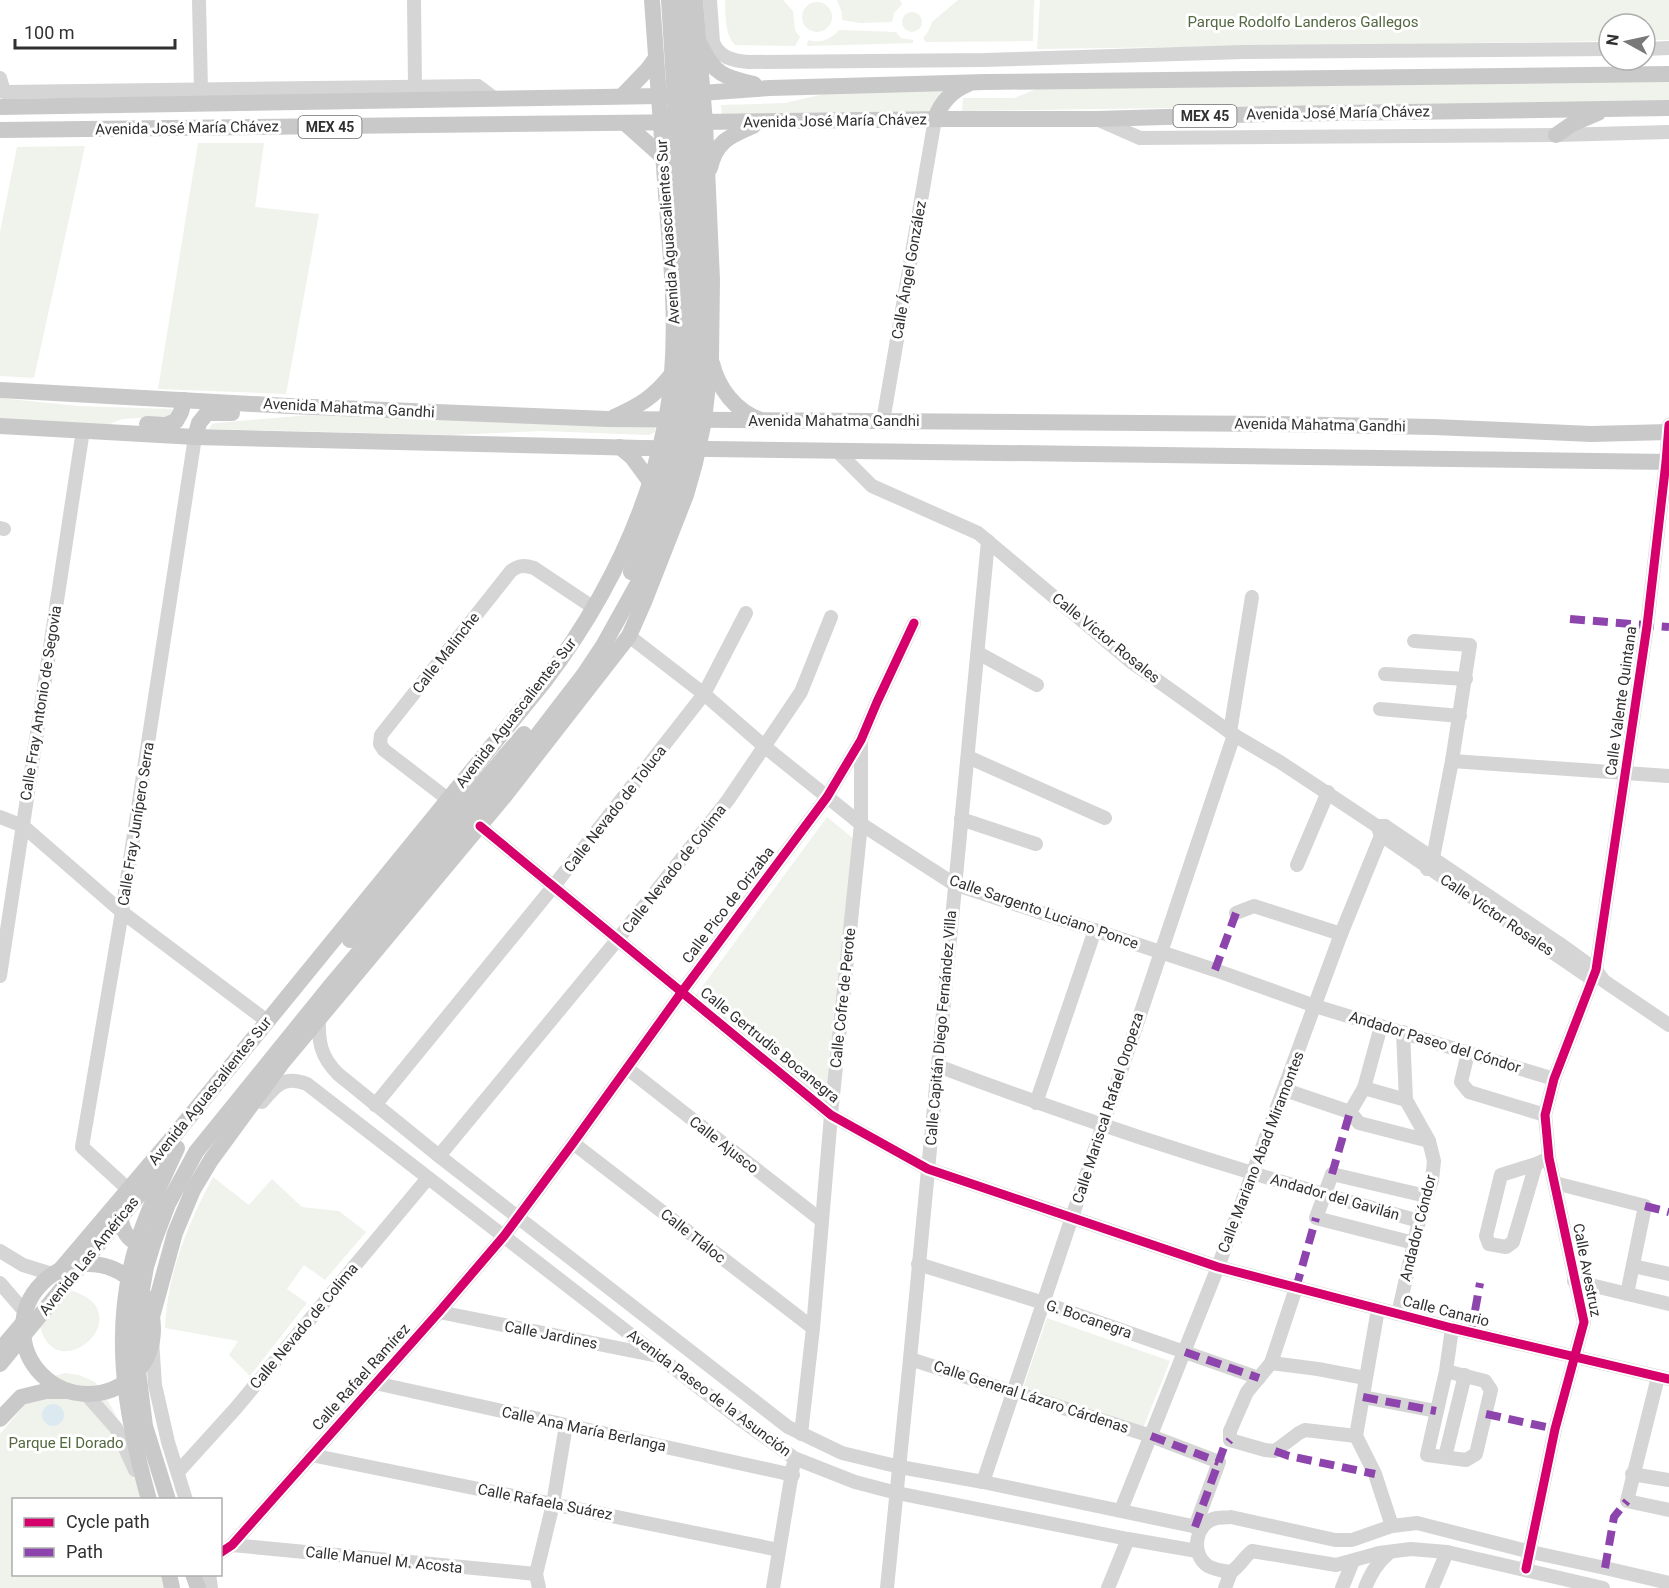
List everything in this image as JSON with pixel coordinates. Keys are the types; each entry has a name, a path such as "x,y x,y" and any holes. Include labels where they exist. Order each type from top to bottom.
{"main road":[{"name":"Avenida Aguascalientes Sur","path":"0,1350 24,1318 35,1291 56,1272 129,1190 551,673 610,581 643,508 651,483 666,420 672,374 674,302 652,0"},
{"name":"Avenida Aguascalientes Sur","path":"148,1498 131,1428 122,1365 122,1334 127,1288 138,1243 153,1199 177,1148 400,879 489,777 577,667 619,598 655,510 671,458 685,379 687,325 669,0"},
{"name":"Avenida Aguascalientes Sur","path":"167,1498 145,1426 137,1363 139,1306 146,1267 168,1204 196,1152 332,984 478,812 585,673 637,585 676,488 689,435 701,355 684,0"},
{"path":"695,0 705,35 706,57 721,74 728,78 770,88"},
{"path":"686,495 704,421 711,357 712,280 703,93 705,35"},
{"path":"622,96 656,58"},
{"name":"Avenida José María Chávez","path":"0,107 659,96 770,88 1036,81 1669,74"},
{"path":"935,119 941,106 951,94 979,83"},
{"name":"Avenida José María Chávez","path":"0,130 1097,119 1669,108"},
{"path":"1556,135 1581,119 1613,109"},
{"path":"707,177 713,155 720,144 730,136 761,122"},
{"path":"626,124 663,158"},
{"path":"674,329 680,341 693,346 702,344 711,332"},
{"path":"711,357 717,379 729,398 751,417 768,422"},
{"path":"608,419 645,401 659,391 672,374"},
{"name":"Avenida Mahatma Gandhi","path":"0,390 289,406 608,419 1411,426 1591,434 1669,429"},
{"path":"103,432 121,422 166,425 176,421 182,412 184,400"},
{"path":"195,437 199,423 207,413 246,413 289,406"},
{"name":"Avenida Mahatma Gandhi","path":"0,426 195,437 659,448 1668,462"},
{"path":"620,447 632,457 651,483"},
{"path":"0,1419 21,1397 46,1391 86,1394 104,1392 121,1385 136,1373 146,1358 152,1340 152,1317 174,1233 193,1190 211,1160 282,1063 480,826 629,636 694,477 707,462 724,453 742,449"},
{"path":"655,466 675,459 686,464 692,476"},
{"name":"Avenida Las Américas","path":"0,1364 177,1148"},
{"path":"129,1190 121,1215 122,1229 132,1241 148,1245 162,1243 174,1233"},
{"path":"56,1272 75,1265 90,1263 104,1265 118,1271 140,1290 152,1317"},
{"path":"24,1318 24,1341 29,1357 39,1372 52,1384 68,1391"}],"street":[{"path":"199,0 201,90"},
{"path":"414,0 415,86"},
{"path":"710,0 705,35 721,54 739,61 984,60 1244,52 1597,49"},
{"path":"1033,58 1036,81"},
{"path":"979,83 984,60"},
{"name":"Avenida José María Chávez","path":"0,78 4,92 478,86 494,98"},
{"name":"Calle Ángel González","path":"883,421 935,119"},
{"path":"1097,119 1140,138 1669,132"},
{"name":"Calle Valente Quintana","path":"1597,977 1647,626 1668,462 1669,429"},
{"name":"Calle Fray Antonio de Segovia","path":"0,976 5,913 23,826 83,430"},
{"name":"Calle Fray Junípero Serra","path":"129,1190 82,1147 122,912 195,437"},
{"name":"Calle Víctor Rosales","path":"837,451 872,486 978,533 1130,661 1232,733 1328,792 1669,1025"},
{"name":"Calle Capitán Diego Fernández Villa","path":"887,1588 988,541"},
{"name":"Calle Malinche","path":"449,800 384,750 380,744 381,735 516,567 524,565 534,568 594,608"},
{"name":"Calle Mariscal Rafael Oropeza","path":"983,1482 1232,733 1252,597"},
{"name":"Calle Nevado de Toluca","path":"375,1105 553,887 704,694 746,613"},
{"name":"Calle Nevado de Colima","path":"439,1156 618,939 728,800 801,692 831,617"},
{"name":"Calle Pico de Orizaba","path":"518,1217 827,797 861,740 914,623"},
{"name":"Calle Sargento Luciano Ponce","path":"629,636 704,694 765,747 861,824 954,884 1315,1006"},
{"path":"1414,641 1470,645 1452,761 1430,863"},
{"path":"978,653 1037,685"},
{"path":"1385,674 1466,679"},
{"path":"1380,709 1460,716"},
{"name":"Calle Cofre de Perote","path":"801,1434 861,824 861,740"},
{"path":"968,757 1105,818"},
{"path":"1452,761 1669,776"},
{"path":"1297,865 1328,792"},
{"path":"0,817 23,826 122,912 267,1021"},
{"path":"961,819 1036,843"},
{"name":"Calle Gertrudis Bocanegra","path":"480,826 831,1115 928,1169 1218,1267"},
{"name":"Calle Mariano Abad Miramontes","path":"1121,1510 1218,1267 1381,829"},
{"path":"1236,913 1254,906 1341,934"},
{"path":"1036,1103 1095,930"},
{"name":"Calle Avestruz","path":"1526,1569 1555,1429 1584,1322 1549,1158 1545,1115 1554,1079 1597,977"},
{"name":"Andador Paseo del Cóndor","path":"1315,1006 1554,1079"},
{"name":"Avenida Paseo de la Asunción","path":"319,1019 318,1040 322,1052 338,1074 439,1156 770,1413 801,1434 842,1453 900,1467 1198,1527"},
{"path":"1350,1112 1364,1088 1381,1026"},
{"path":"1403,1032 1406,1100 1429,1141"},
{"path":"1468,1053 1461,1082 1469,1092 1545,1115"},
{"name":"Andador del Gavilán","path":"938,1066 1036,1103 1252,1173 1419,1221"},
{"name":"Calle Ajusco","path":"628,1069 821,1220"},
{"path":"324,1097 327,1083 338,1074"},
{"name":"Avenida Paseo de la Asunción","path":"229,1136 239,1130 273,1089 284,1081 296,1080 307,1084 737,1417 794,1458 855,1482 897,1493 1197,1551"},
{"path":"1364,1088 1406,1100"},
{"path":"1285,1090 1350,1112 1359,1123 1429,1141"},
{"name":"Andador Cóndor","path":"1398,1314 1419,1221 1432,1180 1434,1161 1429,1141"},
{"name":"Calle Tláloc","path":"573,1143 813,1328"},
{"path":"1536,1164 1513,1242 1506,1247 1489,1244 1486,1236 1501,1175 1549,1158"},
{"path":"1414,1243 1316,1218 1332,1174 1426,1196"},
{"name":"Calle Nevado de Colima","path":"178,1472 236,1408 428,1178"},
{"path":"1555,1183 1645,1206 1627,1294"},
{"name":"Calle Rafael Ramírez","path":"226,1549 439,1312 518,1217"},
{"path":"2,1252 23,1265 56,1272"},
{"name":"G. Bocanegra","path":"918,1264 1044,1303 1259,1378"},
{"path":"1633,1266 1669,1274"},
{"name":"Calle Canario","path":"1218,1267 1452,1328 1664,1378"},
{"path":"1574,1281 1669,1304"},
{"path":"0,1283 24,1318"},
{"path":"1296,1288 1271,1363 1247,1392 1230,1431 1230,1440 1275,1451 1305,1430 1356,1436"},
{"path":"1378,1309 1356,1436 1375,1474 1392,1526"},
{"name":"Calle Jardines","path":"439,1312 662,1357"},
{"path":"1446,1371 1485,1381 1491,1390 1476,1454 1466,1460 1427,1455 1446,1371 1452,1328"},
{"path":"152,1340 155,1385 168,1442 185,1498"},
{"name":"Calle General Lázaro Cárdenas","path":"910,1359 1014,1390 1151,1436 1219,1462 1198,1527"},
{"path":"1271,1363 1365,1378"},
{"path":"1445,1457 1465,1375"},
{"path":"1664,1378 1632,1474 1627,1501 1669,1510"},
{"name":"Calle Ana María Berlanga","path":"375,1383 793,1475"},
{"path":"86,1394 116,1428 133,1461 144,1498"},
{"path":"1363,1397 1436,1411"},
{"path":"537,1581 566,1425"},
{"name":"Calle Rafaela Suárez","path":"311,1455 779,1550"},
{"path":"773,1588 794,1458"},
{"path":"1632,1474 1669,1480"},
{"path":"1231,1572 1207,1565 1197,1551 1198,1527 1214,1518 1231,1517 1335,1540 1352,1540 1392,1526 1417,1523 1669,1584"},
{"path":"1108,1588 1128,1539"},
{"name":"Calle Manuel M. Acosta","path":"226,1549 537,1581"},
{"path":"1225,1588 1231,1572 1252,1551 1336,1565 1411,1549 1447,1552 1603,1588"},
{"path":"1365,1588 1371,1573 1390,1552"},
{"path":"1432,1588 1447,1552"},
{"path":"1342,1588 1353,1561"}],"green space":[{"path":"725,0 783,0 793,11 795,30 800,37 795,46 735,45 727,30"},
{"path":"837,0 900,0 902,4 894,13 892,22 860,23 842,20"},
{"path":"958,0 1034,0 1033,41 926,42 923,38 932,22"},
{"name":"Parque Rodolfo Landeros Gallegos","path":"1040,0 1669,0 1669,40 1657,40 1657,12 1597,12 1597,41 1037,49"},
{"path":"817,2 828,6 832,17 828,28 817,32 806,28 802,17 806,6"},
{"path":"908,12 916,12 922,18 922,26 916,32 908,32 902,26 902,18"},
{"path":"839,30 896,32 901,38 913,40 913,43 807,46 808,40 825,40"},
{"path":"1669,74 1669,101 962,111 963,98 1014,98 1046,85"},
{"path":"945,85 929,116 722,118 721,105 785,103 850,88"},
{"path":"198,143 264,143 255,207 319,214 286,394 158,389"},
{"path":"85,146 34,378 0,376 0,232 17,147"},
{"path":"0,398 78,406 172,409 171,416 122,419 105,426 0,418"},
{"path":"309,415 656,426 655,432 649,435 542,431 450,435 209,429 212,424 216,423"},
{"path":"827,817 855,840 827,1109 693,999"},
{"path":"213,1177 249,1205 272,1179 302,1207 339,1211 366,1232 325,1280 304,1265 287,1289 307,1303 250,1376 229,1355 238,1341 165,1328 170,1289 180,1250"},
{"path":"73,1291 92,1302 99,1316 97,1330 87,1342 74,1350 59,1350 47,1342 39,1321 63,1292"},
{"path":"1047,1318 1170,1361 1143,1428 1023,1388"},
{"name":"Parque El Dorado","path":"65,1373 79,1375 95,1382 111,1406 134,1451 150,1498 12,1498 12,1576 165,1576 168,1588 0,1588 0,1434 47,1378"}],"shaded area":[{"path":"53,1404 61,1407 64,1415 61,1423 53,1426 45,1423 42,1415 45,1407"}],"marked path":[{"path":"1570,619 1669,627"},
{"path":"1215,970 1236,913"},
{"path":"1332,1174 1350,1112"},
{"path":"1645,1206 1669,1212"},
{"path":"1296,1288 1316,1218"},
{"path":"1471,1333 1480,1283"},
{"path":"1185,1352 1259,1378"},
{"path":"1363,1397 1436,1411"},
{"path":"1486,1414 1555,1429"},
{"path":"1151,1436 1219,1462"},
{"path":"1195,1527 1224,1447 1230,1440"},
{"path":"1275,1451 1375,1474"},
{"path":"1605,1568 1614,1517 1627,1501"}],"cycle path":[{"path":"1526,1569 1555,1429 1584,1322 1549,1158 1545,1115 1554,1079 1596,970 1647,626 1669,425"},
{"path":"222,1552 232,1545 504,1236 827,797 861,740 914,623"},
{"path":"480,826 831,1115 928,1169 1218,1267 1452,1328 1669,1379"}]}
